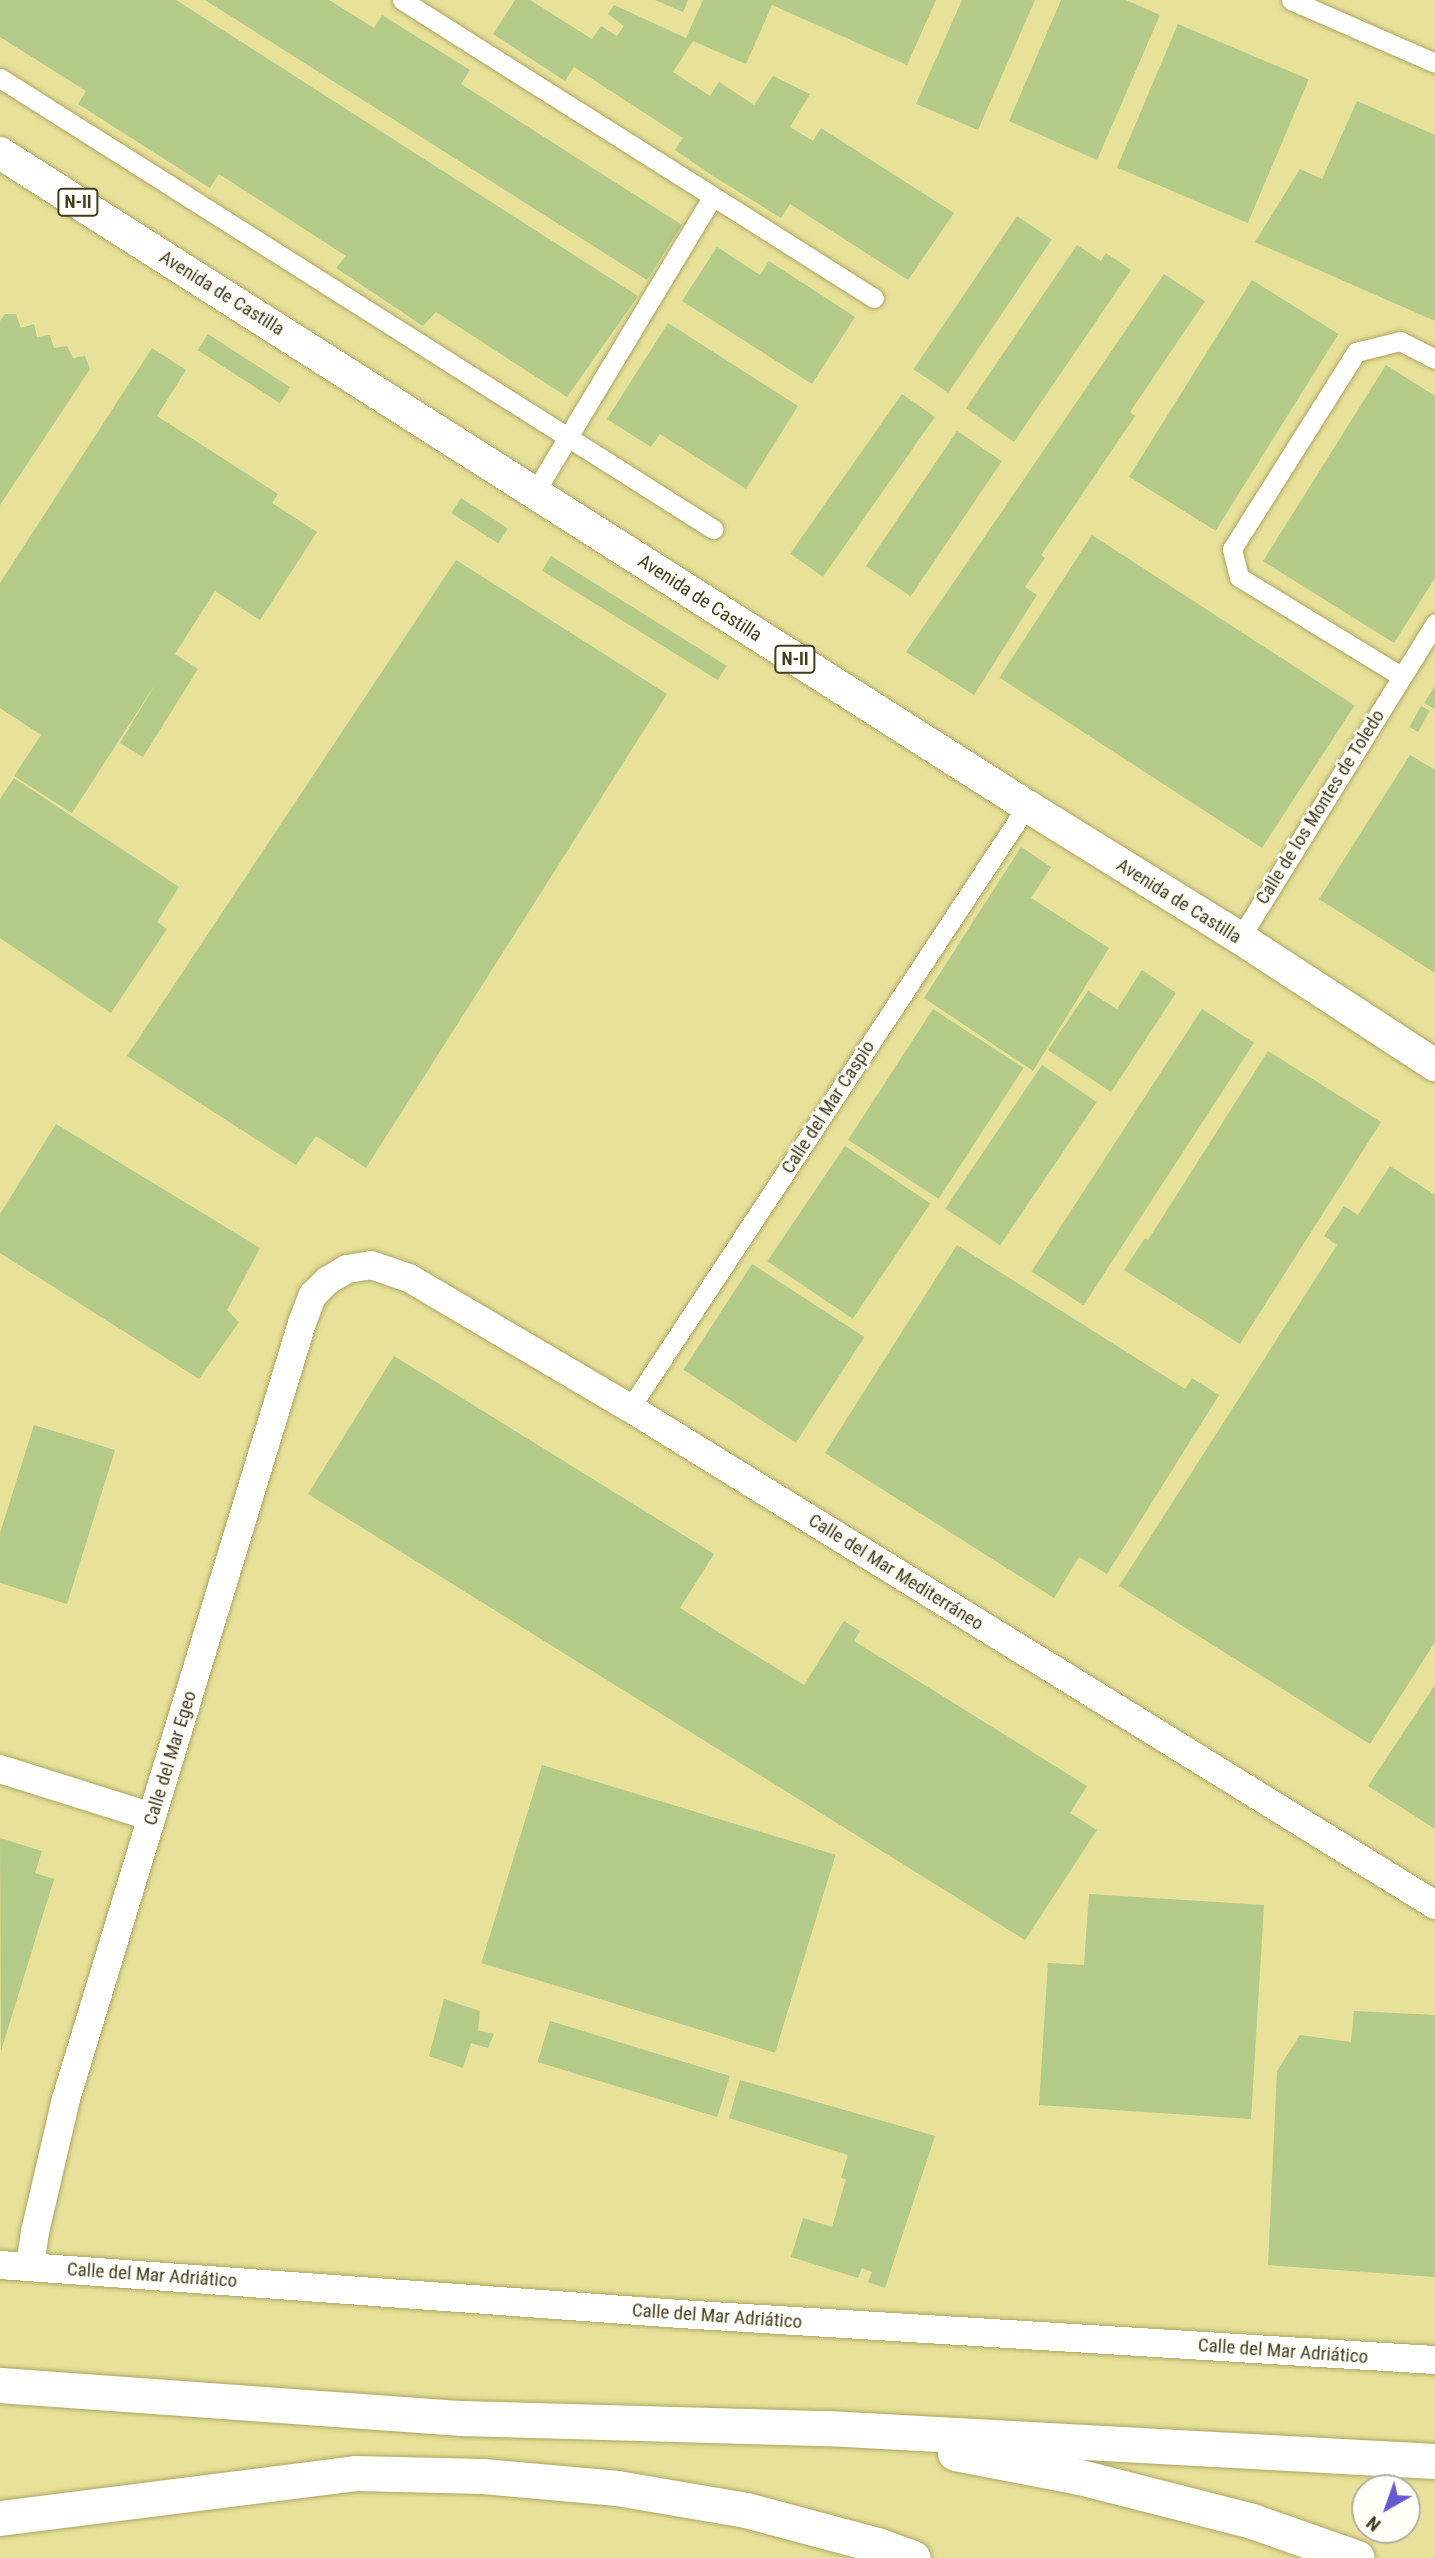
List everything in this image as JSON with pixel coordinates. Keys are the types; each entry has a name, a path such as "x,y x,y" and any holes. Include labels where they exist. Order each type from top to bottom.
{"highway":[{"path":"0,2385 462,2418 827,2428 1435,2461"},
{"path":"827,2428 1080,2477 1252,2521 1357,2558"},
{"path":"0,2518 355,2473 483,2476 617,2488 746,2510 877,2545 913,2558"}],"main road":[{"name":"Avenida de Castilla","path":"0,153 1027,806 1240,938 1435,1065"}],"street":[{"path":"402,0 874,298"},
{"path":"1291,0 1435,63"},
{"path":"0,78 713,529"},
{"path":"535,492 713,197"},
{"path":"1401,676 1239,577 1232,548 1356,352 1400,341 1435,359"},
{"name":"Calle de los Montes de Toledo","path":"1240,938 1435,624"},
{"name":"Calle del Mar Caspio","path":"630,1408 1027,806"},
{"name":"Calle del Mar Mediterráneo","path":"347,1269 371,1265 409,1278 630,1408 1435,1905"},
{"name":"Calle del Mar Egeo","path":"30,2267 35,2232 66,2099 302,1323 313,1295 327,1281 347,1269"},
{"path":"0,1769 152,1817"},
{"name":"Calle del Mar Adriático","path":"0,2265 666,2313 1435,2360"}],"building":[{"path":"0,0 176,0 638,296 567,397 436,312 423,326 336,268 346,256 219,174 210,188 78,104 86,91 0,37"},
{"path":"205,0 329,0 374,28 382,15 470,70 461,84 682,225 647,280"},
{"path":"515,0 530,0 592,39 601,26 617,36 624,26 608,14 614,5 686,38 703,0 936,0 907,65 772,5 746,64 693,41 673,72 710,96 719,82 754,105 773,76 810,94 790,127 813,141 821,128 954,213 908,280 790,204 781,218 710,174 675,150 683,138 574,67 565,81 493,34"},
{"path":"655,0 688,0 683,12"},
{"path":"962,0 1035,0 978,130 916,104"},
{"path":"1061,0 1126,0 1160,15 1097,160 1009,121"},
{"path":"1178,24 1309,79 1248,223 1117,168"},
{"path":"1357,101 1435,135 1435,321 1255,242 1300,169 1322,179"},
{"path":"1017,216 1052,239 948,393 914,369"},
{"path":"1077,245 1101,261 1106,253 1131,270 1014,442 966,408"},
{"path":"717,247 760,275 769,261 855,317 812,384 682,301"},
{"path":"1164,274 1205,301 1130,412 1135,416 1041,555 1045,558 1025,587 1037,595 974,695 906,652"},
{"path":"1252,280 1339,334 1216,531 1129,477"},
{"path":"5,314 16,314 21,328 34,324 37,337 50,335 54,348 67,346 73,358 85,356 90,369 0,505 0,321"},
{"path":"668,323 798,406 746,489 660,434 651,447 607,419"},
{"path":"208,334 290,387 280,403 198,350"},
{"path":"152,348 186,370 157,416 278,494 272,503 317,532 260,620 215,591 175,654 198,669 143,757 120,743 156,683 72,813 14,776 41,735 0,708 0,583"},
{"path":"1386,365 1435,396 1435,578 1394,643 1263,561"},
{"path":"902,394 935,417 823,577 790,554"},
{"path":"957,431 1002,461 911,596 866,566"},
{"path":"461,498 508,528 498,544 451,513"},
{"path":"1092,535 1355,705 1262,848 999,678"},
{"path":"551,556 727,666 718,680 542,570"},
{"path":"456,560 667,694 366,1168 316,1136 296,1165 127,1056"},
{"path":"1435,686 1435,709 1424,703"},
{"path":"1421,706 1430,711 1418,732 1409,727"},
{"path":"1410,755 1435,770 1435,973 1319,899"},
{"path":"14,778 179,887 157,922 167,929 111,1013 0,938 0,799"},
{"path":"1021,847 1051,867 1031,898 1109,948 1033,1071 924,998"},
{"path":"1142,970 1176,993 1111,1092 1048,1050 1088,991 1117,1009"},
{"path":"933,1009 1024,1068 939,1199 848,1140"},
{"path":"1202,1009 1254,1043 1084,1305 1032,1272"},
{"path":"1268,1051 1381,1122 1240,1344 1124,1270 1145,1238 1148,1240"},
{"path":"1042,1065 1097,1102 1000,1245 945,1208"},
{"path":"56,1124 260,1248 227,1310 239,1322 199,1379 0,1253 0,1214"},
{"path":"845,1146 930,1204 853,1319 767,1261"},
{"path":"1390,1166 1435,1195 1435,1642 1370,1744 1119,1586 1337,1245 1324,1236 1344,1206 1358,1215"},
{"path":"957,1245 1185,1389 1192,1378 1219,1395 1107,1574 1079,1557 1054,1598 825,1453"},
{"path":"752,1264 864,1337 796,1443 683,1370"},
{"path":"394,1356 714,1554 680,1608 742,1647 804,1685 844,1621 860,1631 854,1641 1087,1786 1070,1813 1097,1830 1025,1940 308,1494"},
{"path":"34,1425 115,1450 67,1604 0,1583 0,1533"},
{"path":"1435,1685 1435,1829 1368,1786"},
{"path":"542,1765 836,1855 775,2053 481,1963"},
{"path":"0,1838 42,1851 35,1873 54,1879 1,2051"},
{"path":"1089,1894 1264,1905 1251,2119 1039,2105 1048,1963 1084,1965"},
{"path":"444,1999 480,2011 478,2030 494,2034 488,2048 471,2043 463,2068 429,2056"},
{"path":"1354,2011 1435,2015 1435,2277 1268,2265 1277,2071 1300,2035 1351,2042"},
{"path":"550,2021 730,2076 717,2117 537,2062"},
{"path":"740,2080 935,2136 885,2288 868,2282 872,2272 862,2268 858,2278 791,2257 803,2218 832,2227 846,2179 841,2178 848,2155 729,2118"}]}
